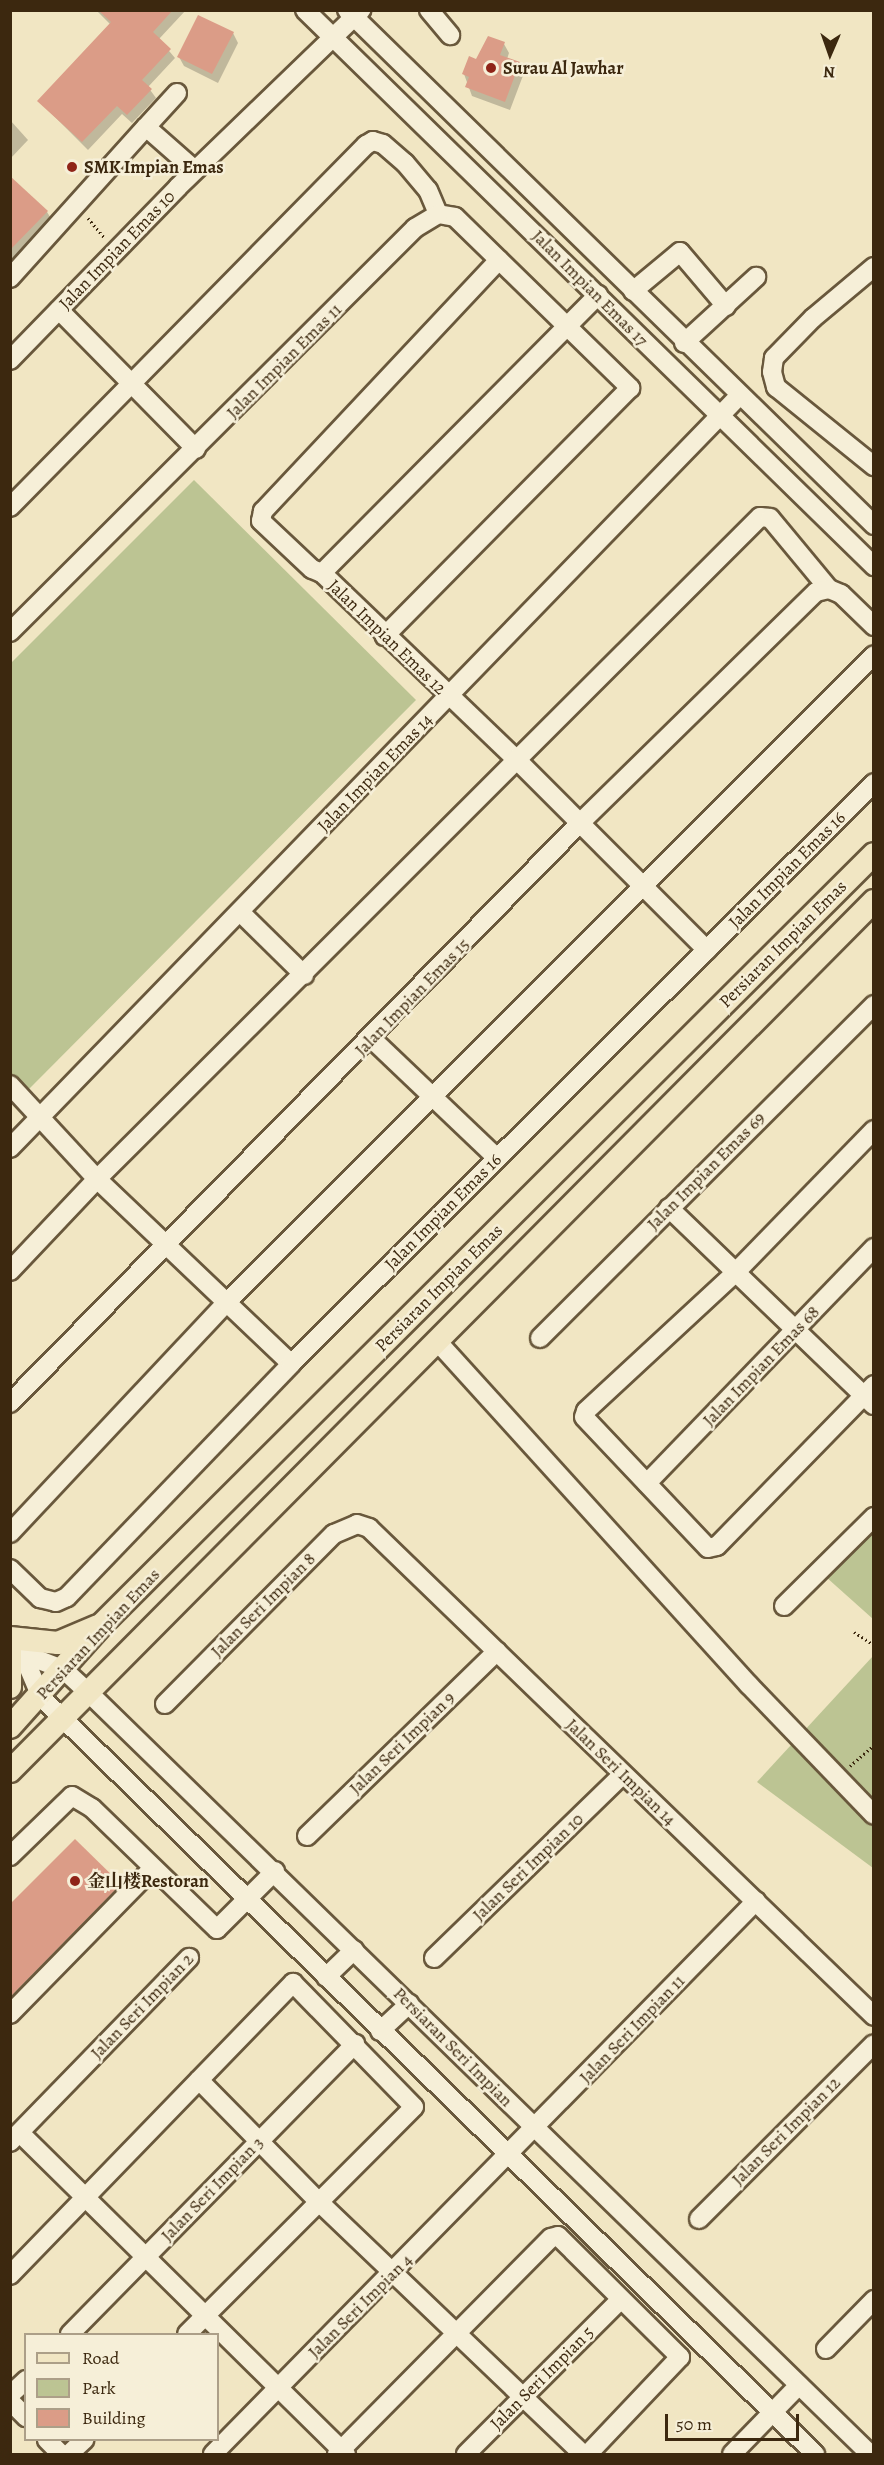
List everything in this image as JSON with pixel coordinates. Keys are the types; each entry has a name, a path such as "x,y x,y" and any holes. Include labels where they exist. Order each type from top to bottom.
{"main road":[{"name":"Persiaran Impian Emas","path":"10,1727 41,1697 102,1624 873,854"},
{"name":"Persiaran Impian Emas","path":"10,1771 873,901"},
{"path":"10,1639 58,1642 102,1624"},
{"path":"10,1687 18,1652"}],"street":[{"name":"Jalan Impian Emas 17","path":"305,10 598,295 718,418 873,566"},
{"path":"429,10 450,35"},
{"name":"Jalan Impian Emas 17","path":"354,13 684,344 873,525"},
{"name":"Jalan Impian Emas 10","path":"10,360 195,170 334,37 354,13"},
{"path":"10,278 177,93"},
{"path":"146,127 195,170"},
{"path":"10,507 373,141 383,144 405,163 428,190 438,214 455,217 630,388 385,636"},
{"name":"Jalan Impian Emas 11","path":"10,632 415,228 438,214"},
{"path":"633,291 680,252 726,306"},
{"path":"322,573 312,569 261,521 263,511 499,260"},
{"path":"873,267 774,357 772,372 776,387 873,466"},
{"path":"684,344 756,277"},
{"name":"Jalan Impian Emas 12","path":"598,295 565,325 322,573 448,697 516,759 707,950"},
{"path":"59,310 196,449"},
{"name":"Jalan Impian Emas 14","path":"10,1148 42,1118 738,397"},
{"path":"10,1270 97,1179 304,975 516,759 765,515 823,591 841,594 873,626"},
{"name":"Jalan Impian Emas 15","path":"10,1403 372,1039 580,823 823,591"},
{"path":"10,1533 226,1302 873,655"},
{"name":"Jalan Impian Emas 16","path":"10,1569 40,1598 56,1602 67,1597 291,1364 873,783"},
{"path":"240,912 304,975"},
{"name":"Jalan Impian Emas 69","path":"540,1338 873,1005"},
{"path":"372,1039 498,1158"},
{"path":"10,1085 97,1179 291,1364"},
{"path":"669,1208 735,1273 796,1330 870,1395 717,1546 708,1548 584,1417 586,1411 735,1273 873,1130"},
{"name":"Jalan Impian Emas 68","path":"647,1483 873,1248"},
{"path":"437,1341 873,1815"},
{"path":"784,1606 873,1517"},
{"name":"Jalan Seri Impian 8","path":"165,1704 334,1534 357,1524 369,1528"},
{"name":"Jalan Seri Impian 14","path":"369,1528 873,2016"},
{"path":"10,1639 41,1697 507,2157 815,2454"},
{"name":"Jalan Seri Impian 9","path":"307,1836 497,1651"},
{"name":"Persiaran Seri Impian","path":"18,1652 63,1669 88,1692 275,1871 535,2129 870,2454"},
{"name":"Jalan Seri Impian 10","path":"434,1958 622,1775"},
{"path":"10,1856 72,1797 92,1808 217,1929 275,1871"},
{"path":"10,2014 153,1868"},
{"name":"Jalan Seri Impian 11","path":"507,2157 756,1901"},
{"path":"326,1977 354,1950"},
{"name":"Jalan Seri Impian 2","path":"15,2138 189,1958"},
{"path":"10,2276 293,1983 414,2107 188,2333"},
{"path":"380,2031 409,2004"},
{"name":"Jalan Seri Impian 3","path":"71,2333 355,2044"},
{"name":"Jalan Seri Impian 12","path":"699,2219 873,2044"},
{"path":"199,2080 261,2140 319,2202 583,2454"},
{"path":"15,2138 87,2196 148,2255 204,2317 279,2388 341,2453 550,2238 558,2236 619,2301 679,2359 588,2454"},
{"name":"Jalan Seri Impian 4","path":"213,2454 507,2157"},
{"path":"826,2349 873,2300"},
{"name":"Jalan Seri Impian 5","path":"466,2454 619,2301"},
{"path":"10,2395 24,2382"},
{"path":"732,2454 799,2385"},
{"path":"10,2400 24,2415"},
{"path":"49,2441 61,2454"},
{"path":"69,2454 82,2441"}],"path":[{"path":"74,205 117,250"},
{"path":"854,1632 873,1645"},
{"path":"837,1777 873,1745"}],"green space":[{"path":"194,480 416,700 29,1089 10,1072 11,663"},
{"path":"873,1530 873,1619 826,1577"},
{"path":"873,1656 873,1868 757,1782"}],"building":[{"path":"98,10 173,10 153,32 171,49 142,80 152,89 127,115 117,106 82,142 37,101 111,22"},
{"path":"198,15 234,32 212,74 177,57"},
{"name":"Surau Al Jawhar","path":"488,36 505,42 500,55 520,62 505,102 465,87 469,77 462,74 469,56 476,59"},
{"path":"10,176 48,211 10,250"},
{"path":"75,1839 121,1884 10,1997 10,1904"}],"place":[{"name":"Surau Al Jawhar","path":"491,68"},
{"name":"SMK Impian Emas","path":"72,167"},
{"name":"金山楼Restoran","path":"75,1881"}]}
